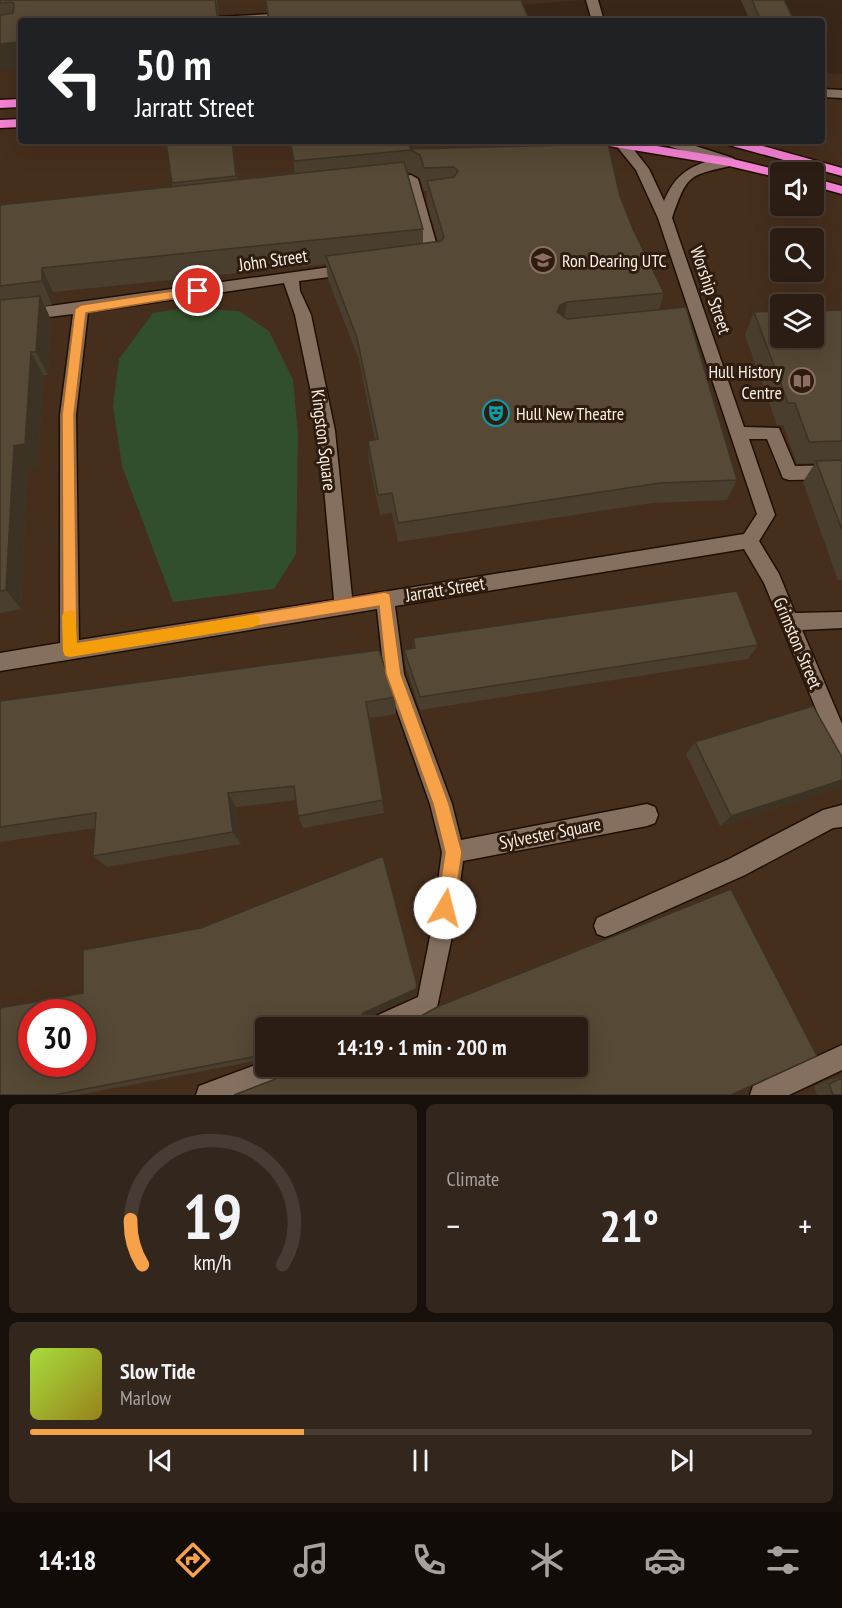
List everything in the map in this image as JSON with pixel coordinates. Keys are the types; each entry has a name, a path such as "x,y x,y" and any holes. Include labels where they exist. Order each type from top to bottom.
{"highway":[{"path":"0,104 18,103"},
{"path":"0,124 18,123"},
{"path":"622,144 729,162 770,172"},
{"path":"741,144 842,172"},
{"path":"824,185 842,190"}],"street":[{"path":"592,0 597,18"},
{"path":"250,18 301,15"},
{"path":"825,93 842,94"},
{"name":"Worship Street","path":"622,144 642,169 665,218 695,319 740,433 766,515 748,542"},
{"path":"677,144 729,162"},
{"path":"665,218 675,188 682,178 694,170 729,162"},
{"path":"376,183 411,179 434,260 410,263"},
{"path":"416,198 433,196"},
{"name":"John Street","path":"0,318 81,309 291,276 362,268"},
{"name":"Kingston Square","path":"291,276 303,315 327,431 344,606"},
{"path":"70,651 68,415 81,309"},
{"path":"740,433 773,433 789,473 842,472"},
{"name":"Jarratt Street","path":"0,662 385,598 748,542"},
{"name":"Grimston Street","path":"748,542 772,580 842,748"},
{"path":"385,598 394,674 441,804 453,852 443,927 428,1004 399,1017"},
{"path":"790,622 842,620"},
{"name":"Sylvester Square","path":"453,852 647,815"},
{"path":"605,926 737,867 831,818 842,816"},
{"path":"762,1095 842,1057"},
{"path":"208,1095 255,1077"}],"shaded area":[{"path":"0,0 583,0 354,18 18,18 18,144 825,144 825,73 842,74 842,1095 0,1095"}],"green space":[{"path":"186,308 239,311 269,331 293,380 298,435 296,554 274,589 173,602 122,466 113,406 119,359 153,313"}],"building":[{"path":"0,0 215,0 218,18 18,18 18,53 17,42 0,44 0,15 13,13 14,4 12,2 0,3"},
{"path":"266,0 521,0 528,17 517,18 269,18"},
{"path":"752,0 784,0 793,18 760,18"},
{"path":"166,144 232,144 236,176 172,183"},
{"path":"291,144 409,144 411,149 608,144 620,196 664,293 567,302 560,305 557,312 567,319 686,307 737,480 660,483 398,523 392,493 378,495 368,441 378,439 357,338 326,256 441,241 444,237 427,181 454,177 458,171 454,167 424,168 420,155 411,150 294,161"},
{"path":"404,162 423,229 42,268 42,281 0,286 0,205"},
{"path":"40,296 36,352 31,352 25,444 14,446 6,590 0,591 0,300"},
{"name":"Hull History Centre","path":"842,310 842,441 809,442 795,403 788,403 754,312 770,311 770,348 824,348 824,311"},
{"path":"842,460 842,530 816,461"},
{"path":"737,591 758,645 420,697 404,650 415,648 413,638"},
{"path":"379,650 395,697 366,702 383,800 298,816 294,786 228,793 233,832 93,856 96,813 0,827 0,701"},
{"path":"813,706 842,757 842,780 731,816 695,742"},
{"path":"383,856 417,985 416,989 363,1013 361,1017 255,1017 255,1057 54,1095 0,1095 0,1008 18,1005 18,1077 96,1077 96,999 50,999 83,993 83,950 201,928"},
{"path":"731,889 817,1056 731,1095 234,1095 281,1077 588,1077 588,1017 419,1017 439,1006"},
{"path":"842,1078 842,1095 833,1095 829,1084"}],"slow traffic":[{"path":"70,616 70,651 253,621"}],"place":[{"name":"Ron Dearing UTC","path":"543,260"},
{"name":"Hull History Centre","path":"802,381"},
{"name":"Hull New Theatre","path":"496,413"}],"route":[{"path":"198,291 81,309 68,415 70,651 385,598 394,674 441,804 453,852 445,908"}]}
